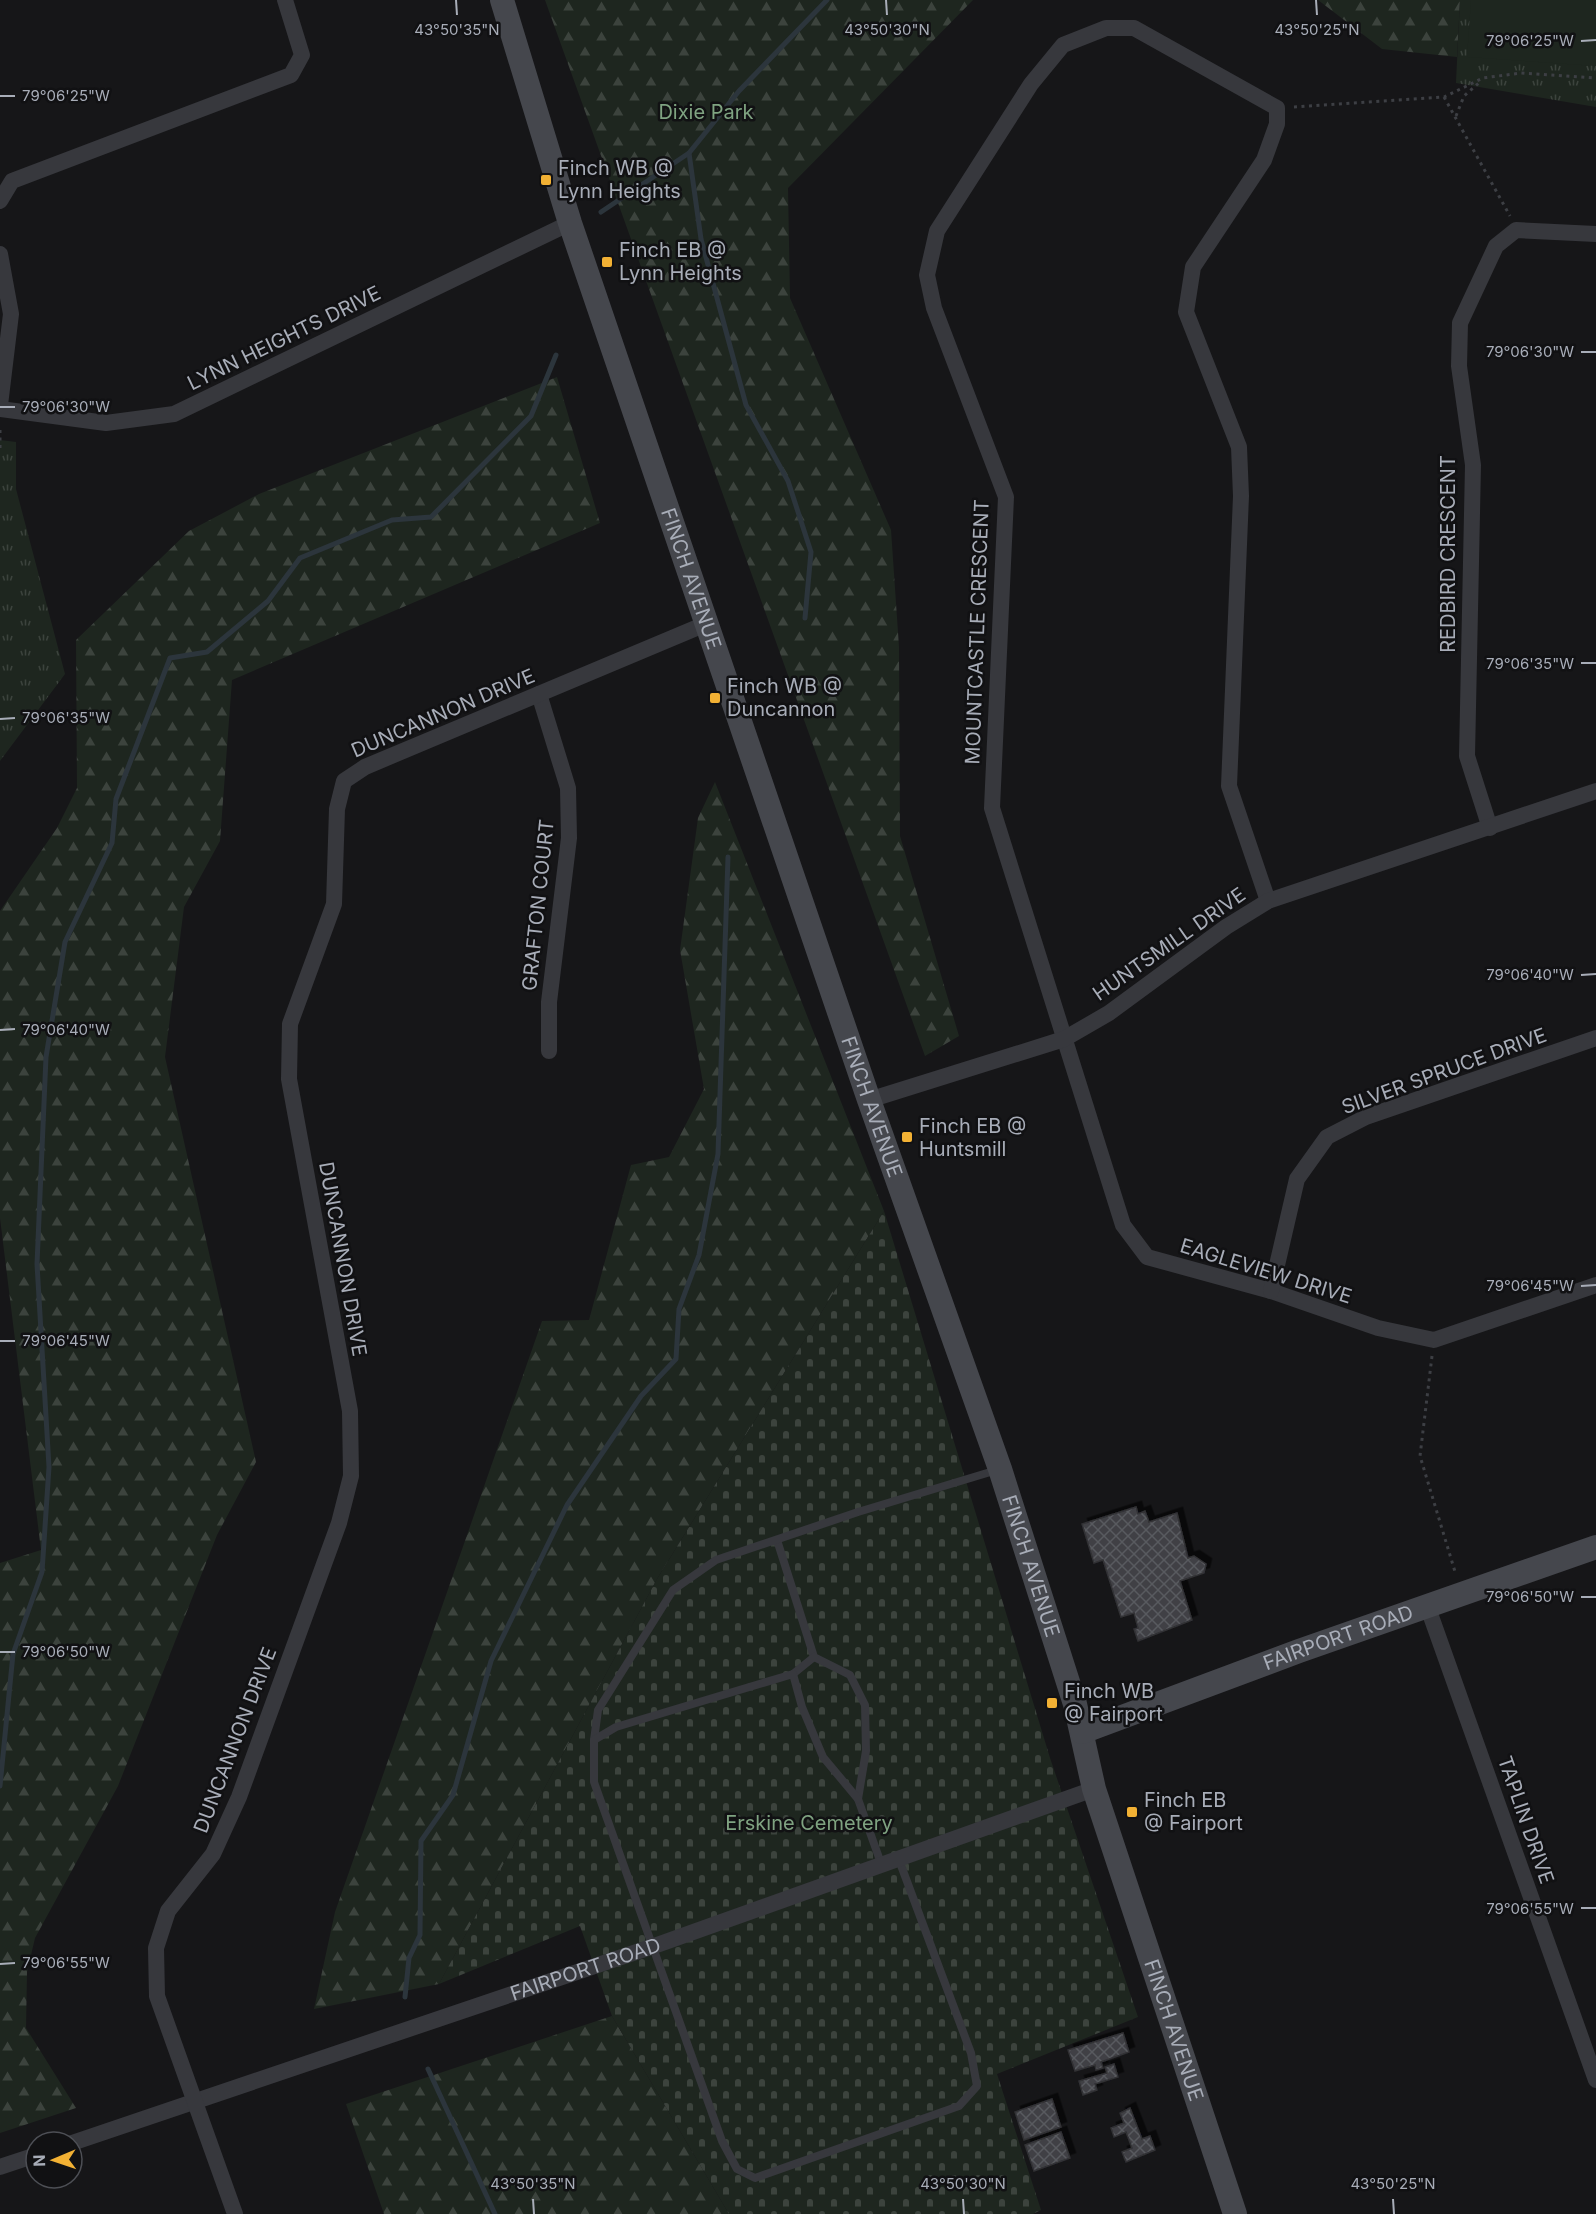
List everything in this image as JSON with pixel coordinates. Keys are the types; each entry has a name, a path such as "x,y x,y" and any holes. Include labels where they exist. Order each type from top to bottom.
{"main road":[{"name":"FINCH AVENUE","path":"502,0 570,223 869,1100 1000,1469 1082,1732 1094,1789 1190,2071 1235,2214"},
{"name":"FAIRPORT ROAD","path":"1082,1732 1596,1547"}],"street":[{"path":"0,201 12,181 291,75 302,55 285,0"},
{"name":"MOUNTCASTLE CRESCENT","path":"1064,1039 992,808 1006,497 934,308 927,275 937,231 1031,84 1063,45 1106,28 1134,28 1277,108"},
{"path":"1268,901 1229,786 1241,496 1239,447 1186,312 1193,267 1264,160 1277,124 1277,108"},
{"name":"LYNN HEIGHTS DRIVE","path":"0,407 106,423 174,414 570,223"},
{"path":"1516,230 1596,234"},
{"name":"REDBIRD CRESCENT","path":"1490,828 1467,756 1473,465 1459,366 1460,323 1496,246 1516,230"},
{"path":"0,254 11,314 0,407"},
{"name":"DUNCANNON DRIVE","path":"235,2214 157,1996 156,1948 168,1911 213,1854 239,1797 339,1523 351,1476 350,1411 289,1078 290,1024 334,904 337,809 344,781 365,767 708,623"},
{"name":"GRAFTON COURT","path":"539,694 568,788 569,838 549,1002 549,1051"},
{"name":"HUNTSMILL DRIVE","path":"869,1100 1064,1039 1109,1013 1226,927 1268,901 1596,791"},
{"name":"SILVER SPRUCE DRIVE","path":"1271,1291 1297,1179 1327,1137 1366,1117 1596,1038"},
{"name":"EAGLEVIEW DRIVE","path":"1064,1039 1124,1225 1147,1257 1271,1291 1378,1328 1434,1340"},
{"path":"1434,1340 1596,1285"},
{"name":"TAPLIN DRIVE","path":"1428,1608 1596,2080"},
{"name":"FAIRPORT ROAD","path":"84,2139 654,1946 1094,1789"},
{"path":"0,2167 24,2159"}],"lane":[{"path":"899,1860 971,2053 977,2086 959,2106 755,2178 737,2169 722,2141 594,1782 594,1740 598,1710 673,1590 716,1560 1000,1469"},
{"path":"777,1539 814,1657 850,1676 865,1705 866,1751 858,1799"},
{"path":"594,1740 616,1727 793,1674 814,1657"},
{"path":"793,1674 802,1707 823,1757 858,1799 882,1866"}],"path":[{"path":"1277,108 1444,97 1484,78 1521,73 1596,78"},
{"path":"1456,116 1464,96 1484,78"},
{"path":"1444,97 1504,202 1516,230"},
{"path":"0,430 0,448"},
{"path":"1434,1340 1420,1456 1461,1594"}],"green space":[{"name":"Dixie Park","path":"545,0 973,0 788,188 790,298 891,530 899,647 900,836 959,1036 925,1056"},
{"path":"1318,0 1460,0 1457,57 1382,49"},
{"path":"1460,0 1596,0 1596,107 1456,83"},
{"path":"1471,0 1596,0 1596,66 1467,57"},
{"path":"557,377 600,523 232,680 220,841 184,907 165,1057 256,1462 217,1535 118,1786 35,1938 27,1972 26,2028 76,2108 0,2133 0,1563 41,1550 0,1218 0,911 57,828 77,788 76,640 189,531 259,494"},
{"path":"0,440 16,442 16,489 65,674 0,761"},
{"path":"715,782 884,1211 657,1579 439,1984 314,2009 335,1912 542,1321 589,1320 631,1165 669,1157 704,1089 680,950 698,818"},
{"name":"Erskine Cemetery","path":"884,1211 1050,1758 1138,2017 997,2074 1041,2210 1033,2214 729,2214 612,2016 580,1926 439,1984 657,1579"},
{"path":"612,2016 729,2214 384,2214 346,2104"}],"building":[{"path":"1136,1507 1138,1514 1145,1511 1149,1522 1177,1513 1188,1558 1194,1556 1206,1564 1204,1573 1180,1581 1192,1620 1138,1641 1134,1629 1138,1628 1134,1613 1121,1617 1103,1560 1094,1563 1082,1524"},
{"path":"1123,2033 1129,2052 1101,2062 1103,2068 1096,2070 1095,2065 1075,2071 1068,2050"},
{"path":"1114,2064 1118,2077 1095,2084 1097,2090 1083,2095 1079,2081 1107,2073 1105,2067"},
{"path":"1052,2099 1061,2127 1024,2140 1015,2112"},
{"path":"1130,2108 1142,2139 1150,2136 1155,2150 1126,2162 1122,2152 1132,2148 1126,2132 1114,2137 1111,2128 1124,2123 1120,2113"},
{"path":"1061,2132 1070,2158 1034,2171 1025,2145"}],"waterway":[{"path":"601,212 689,153 739,91 827,0"},
{"path":"689,153 701,239 746,405 788,481 811,552 805,618"},
{"path":"0,1786 13,1654 42,1572 49,1467 37,1264 46,1057 65,942 112,843 116,799 170,658 207,652 268,601 300,558 392,520 431,517 531,416 556,355"},
{"path":"405,1997 409,1958 420,1935 421,1841 453,1795 491,1661 567,1505 641,1396 676,1359 679,1309 699,1255 718,1154 728,857"},
{"path":"428,2069 495,2214"}],"place":[{"name":"Finch WB @ Lynn Heights","path":"546,180"},
{"name":"Finch EB @ Lynn Heights","path":"607,262"},
{"name":"Finch WB @ Duncannon","path":"715,698"},
{"name":"Finch EB @ Huntsmill","path":"907,1137"},
{"name":"Finch WB @ Fairport","path":"1052,1703"},
{"name":"Finch EB @ Fairport","path":"1132,1812"}]}
